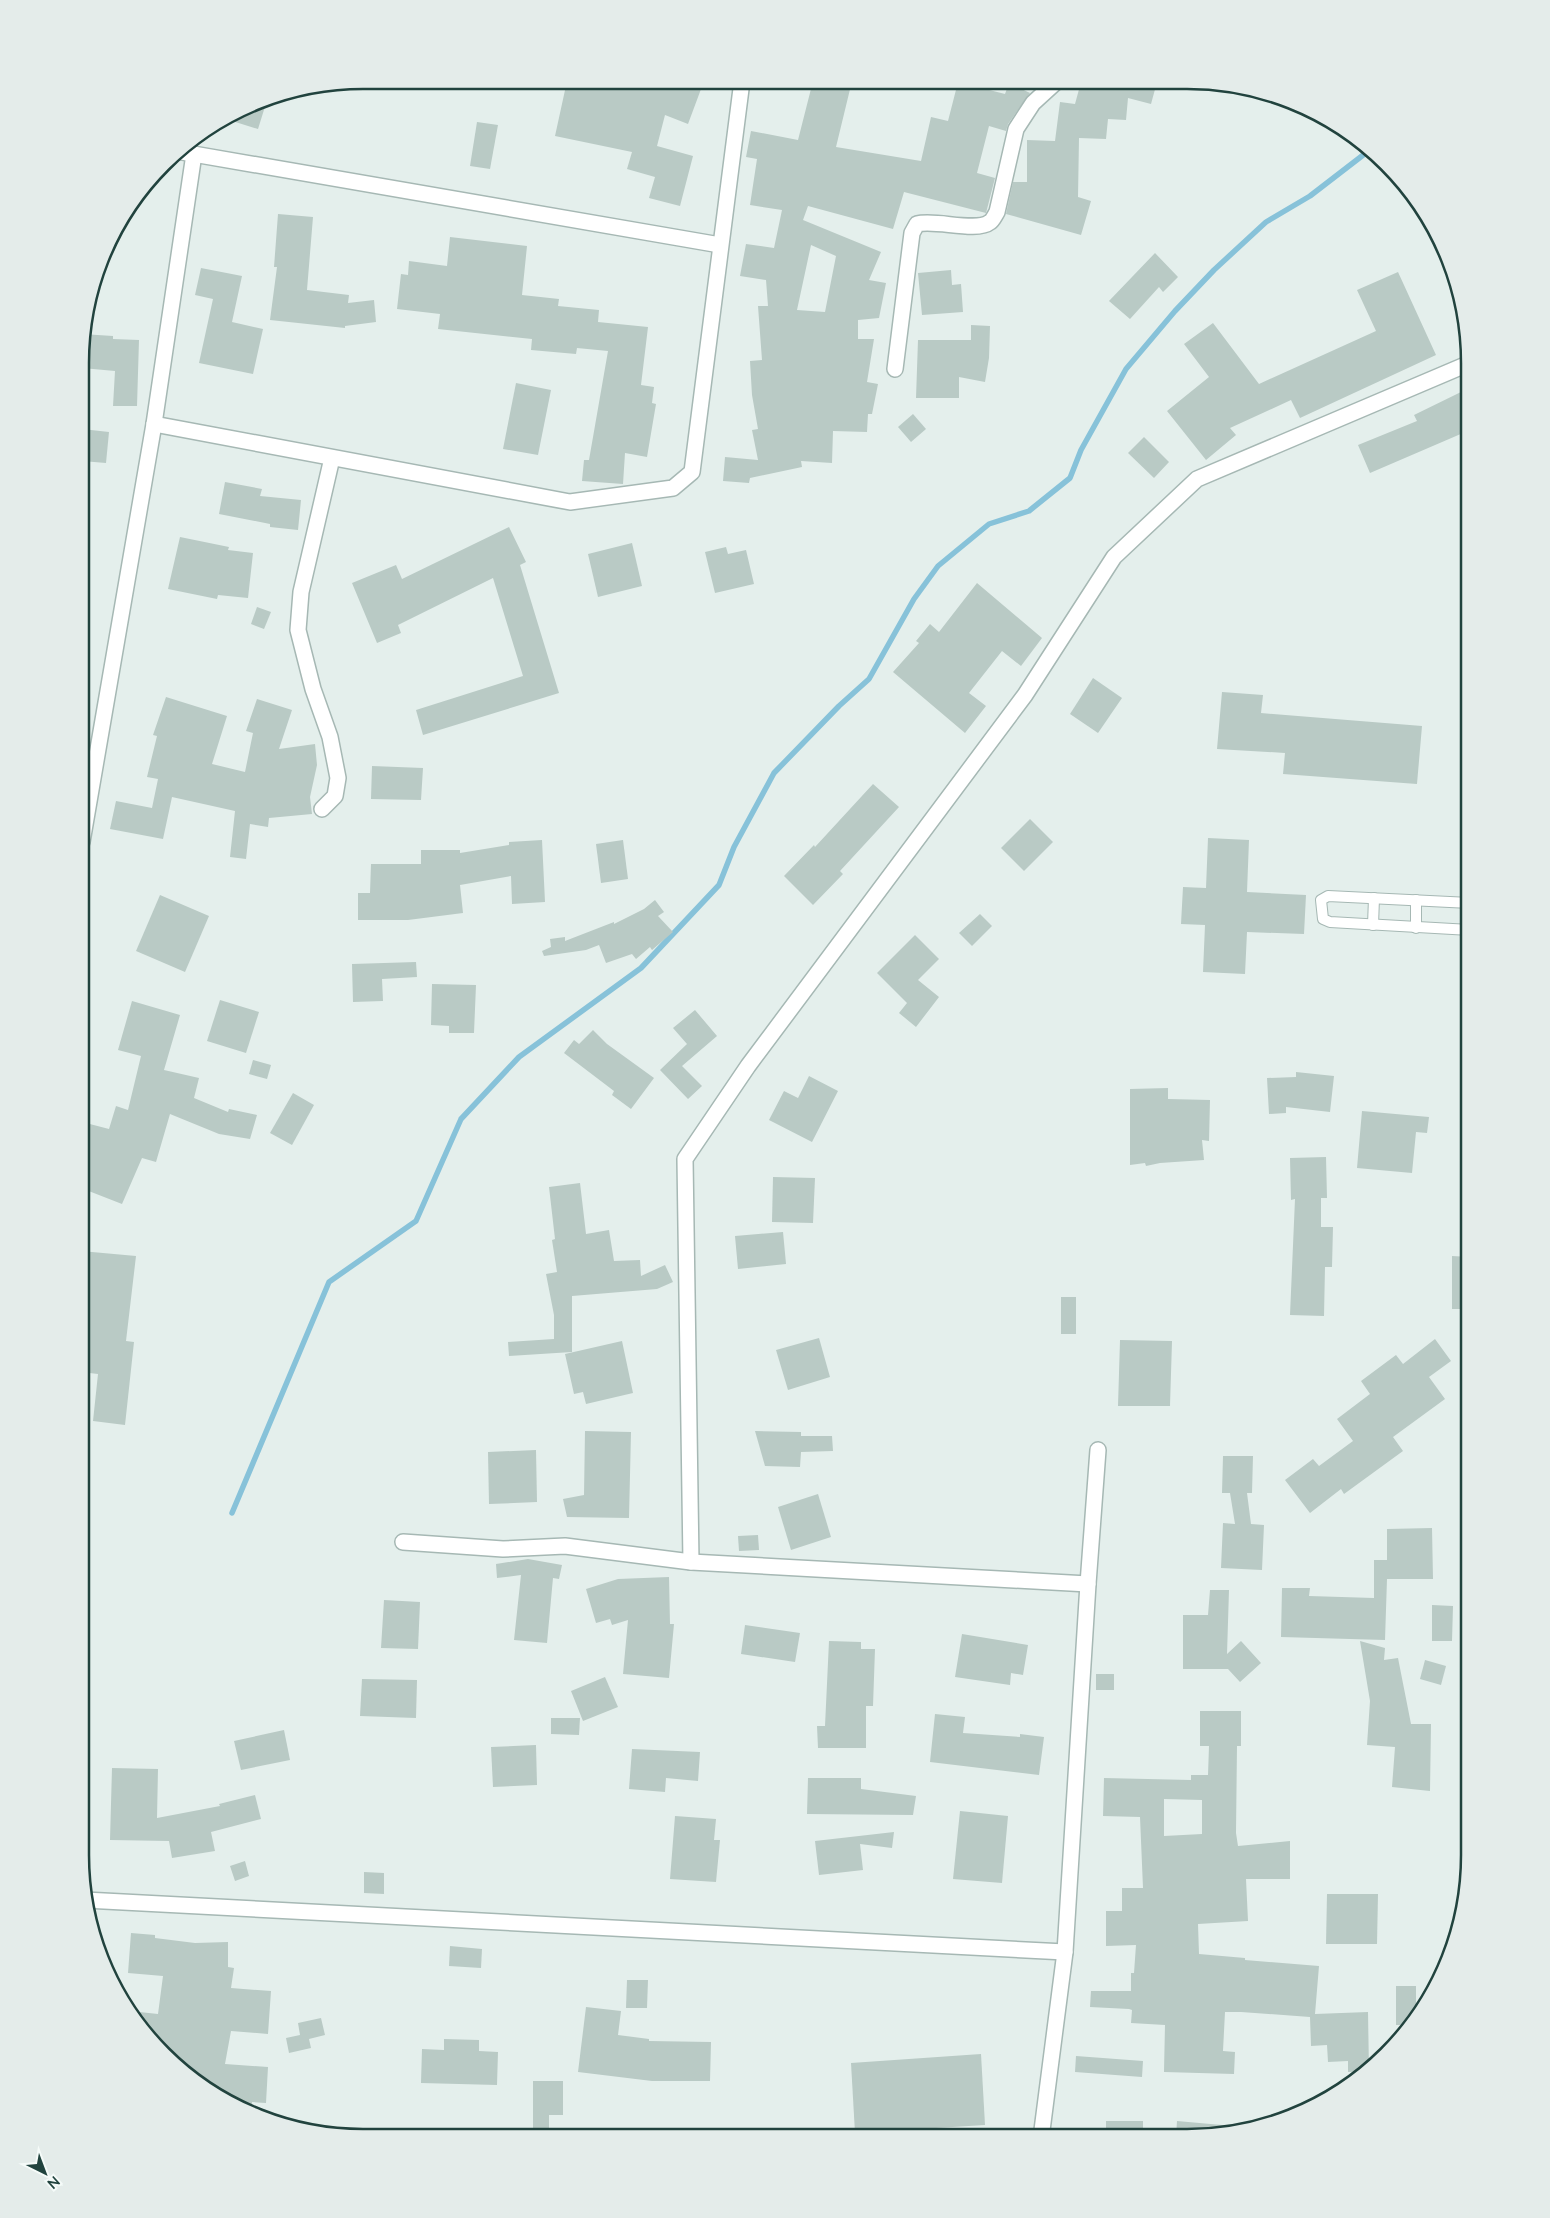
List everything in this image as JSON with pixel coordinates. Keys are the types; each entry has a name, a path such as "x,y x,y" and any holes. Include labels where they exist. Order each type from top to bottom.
{"street":[{"path":"154,424 570,502 673,488 692,472 741,89"},
{"path":"896,369 912,233 917,224 926,222 980,226 991,222 997,212 1016,129 1033,103 1048,89"},
{"path":"187,153 720,245"},
{"path":"89,801 154,424 194,154"},
{"path":"691,1562 685,1159 759,1051 1025,695 1114,557 1197,479 1461,367"},
{"path":"322,809 335,796 338,778 330,738 313,689 298,630 301,592 332,458"},
{"path":"1042,2129 1065,1952 1098,1450"},
{"path":"403,1542 503,1549 564,1546 691,1562 1088,1584"},
{"path":"93,1900 1065,1952"}],"lane":[{"path":"1461,902 1328,896 1321,900 1324,919 1330,922 1461,930"},
{"path":"1373,925 1374,898"},
{"path":"1416,900 1416,928"}],"building":[{"path":"565,89 701,89 688,124 665,115 657,146 693,156 680,206 649,198 655,177 627,169 632,152 555,136"},
{"path":"811,89 850,89 836,147 921,161 931,117 948,121 956,89 985,89 1005,94 1007,89 1022,89 1030,93 1008,124 1006,131 989,126 977,173 995,178 986,213 904,192 893,229 808,206 803,220 881,252 869,280 886,283 879,318 858,320 858,339 874,339 867,382 878,384 872,414 868,414 867,432 833,431 832,463 801,461 802,467 750,478 749,483 723,481 725,457 758,460 752,430 758,429 752,395 750,361 762,360 758,306 768,306 766,280 740,276 746,244 774,248 782,210 750,205 757,159 746,157 751,131 798,140","holes":["811,245 836,256 825,312 797,310"]},
{"path":"1079,89 1155,89 1151,104 1128,98 1126,120 1108,119 1106,139 1079,138 1078,197 1091,201 1081,235 1006,214 1013,182 1027,182 1027,140 1055,141 1060,102 1075,104"},
{"path":"265,107 258,129 234,122"},
{"path":"477,122 498,125 490,169 470,166"},
{"path":"278,214 313,217 307,290 349,295 348,303 374,300 376,322 345,326 345,328 270,320 277,267 274,267"},
{"path":"450,237 527,246 522,295 559,299 558,306 599,310 598,322 648,327 641,385 654,387 652,403 656,404 647,457 625,453 623,484 582,481 584,460 589,460 608,351 577,348 576,354 531,350 532,339 438,329 440,314 397,309 401,274 408,275 409,261 447,266"},
{"path":"1155,253 1178,277 1163,292 1159,287 1130,319 1109,301"},
{"path":"201,268 242,276 232,322 263,329 253,374 199,363 213,299 195,295"},
{"path":"951,270 952,285 961,284 963,312 922,315 918,273"},
{"path":"1398,272 1436,355 1300,418 1291,400 1230,428 1236,435 1206,460 1167,411 1209,377 1184,344 1213,323 1259,384 1376,331 1357,290"},
{"path":"971,325 990,326 989,358 985,382 959,377 959,398 916,398 918,340 971,340"},
{"path":"90,335 113,336 113,339 139,340 137,406 113,406 115,371 89,369"},
{"path":"516,383 551,390 538,455 503,449"},
{"path":"1461,392 1461,434 1370,473 1358,445 1417,421 1414,415"},
{"path":"913,414 926,429 911,442 898,427"},
{"path":"89,430 109,432 106,463 89,462"},
{"path":"1144,437 1169,462 1154,478 1128,453"},
{"path":"225,482 262,489 260,496 301,500 298,530 270,527 270,524 219,514"},
{"path":"509,527 526,562 520,565 559,693 423,735 416,710 523,676 493,578 398,625 401,633 377,643 352,583 396,565 402,579"},
{"path":"180,537 229,547 228,550 253,553 248,598 218,595 217,599 168,589"},
{"path":"632,543 642,586 598,597 588,554"},
{"path":"726,547 728,554 746,550 754,584 715,593 705,552"},
{"path":"977,583 1042,638 1021,666 1002,651 969,693 986,706 965,733 893,672 919,643 916,641 930,624 939,632"},
{"path":"257,607 271,612 264,629 251,624"},
{"path":"1093,678 1122,698 1098,733 1070,714"},
{"path":"1222,692 1263,695 1261,713 1422,726 1417,784 1283,774 1285,753 1217,749"},
{"path":"166,697 227,716 212,764 245,772 253,733 246,731 257,699 292,710 279,749 315,744 317,765 310,797 312,814 269,818 268,827 250,824 246,859 230,857 235,811 172,797 163,839 110,829 116,801 152,808 158,779 147,777 157,736 153,735"},
{"path":"372,766 423,768 421,800 371,799"},
{"path":"873,784 899,807 840,871 843,874 813,905 784,876 814,845 815,847"},
{"path":"1030,819 1053,842 1024,871 1001,848"},
{"path":"1208,838 1249,840 1247,892 1306,895 1304,934 1247,932 1245,974 1203,972 1205,925 1181,924 1183,887 1206,888"},
{"path":"542,840 545,902 512,904 511,876 460,885 463,913 408,920 358,920 358,893 370,893 371,864 421,864 421,850 460,850 460,853 509,845 509,842"},
{"path":"623,840 628,879 601,883 596,844"},
{"path":"160,895 209,916 185,972 136,951"},
{"path":"655,900 664,912 658,916 673,932 652,950 650,947 636,959 632,954 606,963 599,945 586,950 544,956 542,951 551,947 550,939 565,937 565,941 614,922 614,924 644,909"},
{"path":"980,914 992,926 972,946 959,933"},
{"path":"915,935 939,959 918,980 939,997 916,1027 899,1013 907,1003 877,973"},
{"path":"416,962 417,977 382,979 383,1001 353,1002 352,964"},
{"path":"432,984 476,985 474,1033 449,1033 449,1026 431,1025"},
{"path":"220,1000 259,1012 246,1053 207,1041"},
{"path":"132,1001 180,1015 164,1070 199,1078 194,1098 228,1112 229,1109 257,1115 250,1139 219,1134 170,1114 156,1162 142,1158 122,1204 89,1191 89,1124 109,1129 116,1106 128,1110 141,1056 118,1050"},
{"path":"695,1010 717,1036 682,1066 702,1086 688,1099 660,1070 687,1044 673,1028"},
{"path":"593,1030 607,1044 654,1078 631,1109 612,1095 614,1091 564,1053 574,1040 579,1044"},
{"path":"253,1060 271,1065 267,1079 249,1074"},
{"path":"1296,1072 1334,1076 1330,1112 1286,1107 1286,1113 1269,1114 1267,1078 1296,1077"},
{"path":"809,1076 838,1091 812,1142 769,1120 784,1091 798,1098"},
{"path":"1168,1088 1168,1099 1210,1100 1209,1141 1202,1140 1204,1160 1160,1163 1146,1166 1145,1163 1130,1165 1130,1089"},
{"path":"293,1093 314,1105 292,1145 270,1133"},
{"path":"1362,1111 1429,1117 1427,1133 1416,1132 1412,1173 1357,1168"},
{"path":"1326,1157 1327,1198 1321,1198 1321,1227 1333,1227 1332,1267 1325,1267 1324,1316 1290,1315 1295,1199 1291,1200 1290,1158"},
{"path":"773,1177 815,1178 813,1223 772,1222"},
{"path":"580,1183 586,1234 609,1230 614,1261 640,1260 641,1276 665,1265 673,1282 657,1289 572,1296 572,1352 509,1356 508,1342 554,1339 554,1315 546,1274 557,1272 552,1240 555,1239 549,1187"},
{"path":"783,1232 786,1264 738,1269 735,1236"},
{"path":"89,1252 136,1256 126,1341 134,1342 125,1425 93,1421 98,1374 89,1373"},
{"path":"1452,1256 1461,1256 1461,1309 1452,1309"},
{"path":"1061,1297 1076,1297 1076,1334 1061,1334"},
{"path":"819,1338 830,1377 788,1390 776,1350"},
{"path":"1435,1339 1451,1361 1429,1377 1445,1399 1393,1437 1403,1451 1344,1494 1341,1489 1310,1513 1285,1480 1313,1459 1319,1466 1353,1441 1337,1419 1370,1394 1361,1381 1396,1355 1403,1364"},
{"path":"1120,1340 1172,1341 1170,1406 1118,1406"},
{"path":"622,1341 633,1393 586,1404 583,1392 574,1394 565,1354"},
{"path":"585,1431 631,1432 629,1518 567,1517 563,1499 584,1495"},
{"path":"755,1431 801,1432 801,1436 832,1436 833,1451 801,1452 800,1467 765,1466"},
{"path":"536,1450 537,1502 489,1504 488,1452"},
{"path":"1223,1456 1253,1456 1252,1493 1247,1493 1251,1524 1264,1525 1262,1570 1221,1568 1223,1523 1235,1524 1230,1493 1222,1493"},
{"path":"818,1494 831,1537 791,1550 778,1507"},
{"path":"1432,1528 1433,1579 1387,1579 1385,1640 1281,1637 1282,1588 1310,1588 1309,1596 1374,1598 1374,1560 1387,1560 1387,1529"},
{"path":"758,1535 759,1550 739,1551 738,1536"},
{"path":"528,1559 562,1565 559,1579 553,1578 547,1643 514,1640 521,1575 497,1578 496,1564"},
{"path":"669,1577 670,1624 674,1624 669,1678 623,1674 628,1620 612,1625 610,1619 596,1623 586,1589 618,1579"},
{"path":"1210,1590 1229,1590 1227,1654 1241,1641 1261,1663 1240,1682 1228,1669 1183,1669 1183,1615 1208,1615"},
{"path":"384,1600 420,1602 418,1649 381,1648"},
{"path":"1432,1605 1453,1606 1452,1641 1432,1641"},
{"path":"745,1625 800,1633 795,1662 741,1654"},
{"path":"962,1634 1028,1645 1023,1675 1011,1673 1010,1685 955,1677"},
{"path":"829,1641 861,1642 861,1649 875,1649 873,1706 866,1706 866,1748 818,1748 817,1726 825,1726"},
{"path":"1360,1641 1385,1648 1384,1660 1398,1658 1411,1724 1431,1724 1430,1791 1392,1787 1395,1747 1367,1745 1370,1701"},
{"path":"1425,1660 1446,1666 1441,1685 1420,1679"},
{"path":"1096,1674 1114,1674 1114,1690 1096,1690"},
{"path":"605,1677 618,1707 583,1721 571,1691"},
{"path":"362,1679 417,1680 416,1718 360,1716"},
{"path":"1200,1711 1241,1711 1241,1746 1237,1746 1236,1833 1238,1846 1290,1841 1290,1879 1246,1879 1248,1921 1198,1924 1199,1954 1319,1966 1315,2014 1368,2012 1369,2060 1356,2072 1348,2072 1348,2061 1328,2062 1327,2045 1311,2046 1310,2017 1225,2012 1223,2051 1235,2052 1234,2074 1164,2072 1165,2025 1131,2023 1132,2010 1129,2009 1090,2007 1091,1991 1131,1991 1131,1973 1134,1973 1136,1945 1106,1946 1106,1911 1122,1911 1122,1888 1143,1888 1140,1817 1103,1816 1104,1778 1191,1780 1191,1775 1208,1775 1209,1746 1200,1746","holes":["1164,1799 1202,1800 1202,1834 1164,1836"]},
{"path":"935,1714 965,1717 963,1733 1020,1737 1020,1734 1044,1737 1039,1775 930,1762"},
{"path":"551,1718 580,1718 579,1735 551,1734"},
{"path":"284,1730 290,1760 241,1770 234,1741"},
{"path":"536,1745 537,1785 493,1787 491,1747"},
{"path":"632,1749 700,1752 698,1781 666,1778 665,1792 629,1789"},
{"path":"112,1768 158,1769 157,1818 220,1806 219,1804 255,1795 261,1819 211,1832 215,1851 172,1858 169,1841 110,1840"},
{"path":"808,1778 861,1778 861,1789 916,1796 913,1815 807,1814"},
{"path":"960,1811 1008,1816 1002,1883 953,1879"},
{"path":"675,1816 716,1819 714,1840 720,1840 716,1882 670,1879"},
{"path":"894,1832 892,1848 860,1844 863,1870 819,1875 815,1841"},
{"path":"245,1861 249,1876 235,1881 230,1866"},
{"path":"364,1872 384,1873 384,1894 364,1893"},
{"path":"1327,1894 1378,1894 1377,1944 1326,1944"},
{"path":"131,1933 155,1935 155,1938 195,1943 228,1942 228,1967 234,1968 231,1988 271,1991 268,2034 231,2031 225,2064 268,2067 266,2103 252,2102 252,2105 242,2101 196,2073 169,2049 138,2012 158,2014 163,1976 128,1973"},
{"path":"450,1946 482,1949 481,1968 449,1966"},
{"path":"627,1980 648,1980 647,2008 626,2008"},
{"path":"1396,1986 1416,1986 1416,2005 1402,2025 1396,2025"},
{"path":"586,2007 621,2011 618,2035 649,2039 649,2041 711,2042 710,2081 652,2081 578,2072"},
{"path":"321,2018 325,2035 309,2039 311,2048 289,2053 286,2038 300,2035 298,2023"},
{"path":"444,2039 479,2040 479,2051 498,2052 497,2085 421,2083 422,2049 444,2050"},
{"path":"981,2054 985,2125 920,2129 855,2129 851,2063"},
{"path":"1076,2056 1143,2061 1142,2077 1075,2072"},
{"path":"533,2081 563,2081 563,2115 549,2115 549,2129 533,2129"},
{"path":"1106,2121 1143,2121 1143,2129 1106,2129"},
{"path":"1177,2121 1230,2126 1205,2129 1177,2129"}],"waterway":[{"path":"232,1513 329,1282 416,1221 461,1119 519,1057 641,968 719,885 734,847 774,773 839,706 869,679 914,599 938,566 989,524 1029,511 1070,478 1081,450 1126,369 1175,311 1214,270 1266,222 1310,196 1365,154"}]}
